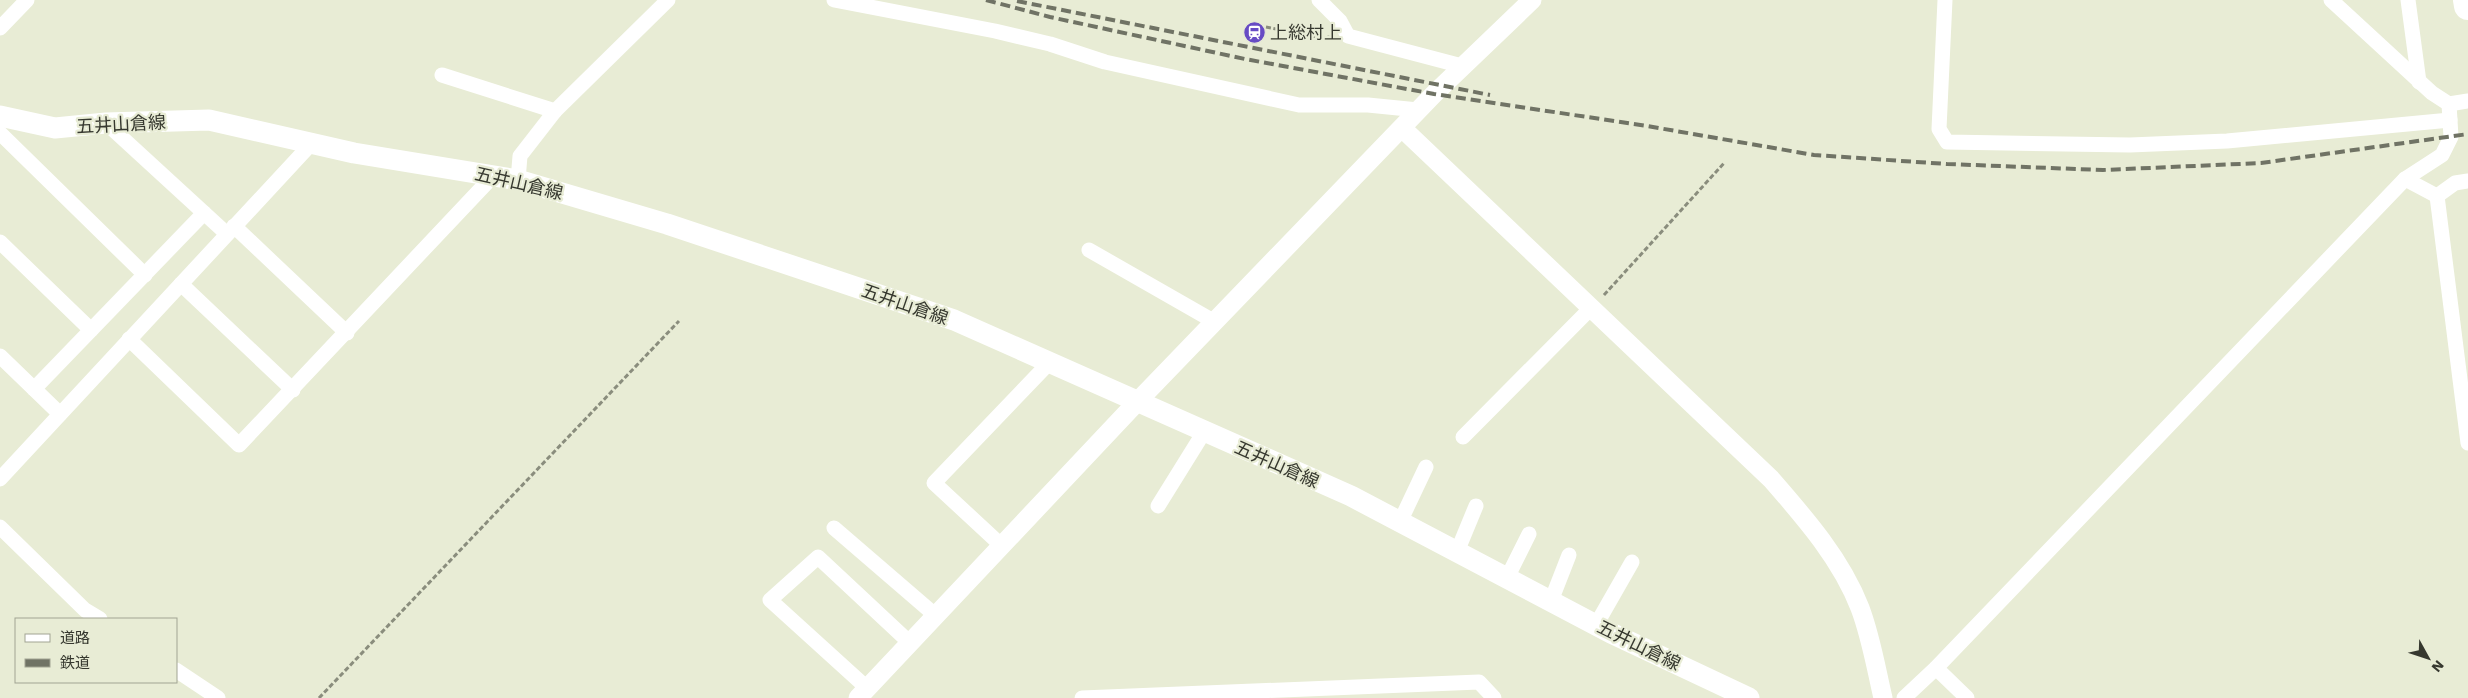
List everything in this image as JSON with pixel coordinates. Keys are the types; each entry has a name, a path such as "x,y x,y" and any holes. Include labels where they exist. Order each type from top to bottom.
{"highway":[{"path":"2467,0 2468,6"}],"main road":[{"name":"五井山倉線","path":"0,116 55,128 106,123 209,120 354,153 518,180 667,224 954,320 1351,496 1596,625 1749,698"}],"street":[{"path":"0,28 27,0"},
{"path":"518,180 520,156 555,111 668,0"},
{"path":"834,0 995,31 1050,44 1105,62 1299,105 1368,105 1418,110"},
{"path":"1319,0 1340,21 1348,36 1462,66"},
{"path":"909,642 818,556 770,600 862,693 1136,402 1418,110 1532,0"},
{"path":"1945,0 1939,129 1947,142 2130,145 2227,141 2450,120"},
{"path":"2331,0 2419,82 2449,104 2468,101"},
{"path":"2408,0 2419,82"},
{"path":"442,75 555,111"},
{"path":"1904,698 1936,668 2405,179 2442,155 2451,137 2449,104"},
{"path":"106,123 204,213 231,230 347,333"},
{"path":"1402,128 1771,479 1811,526 1828,549 1860,608 1882,698"},
{"path":"0,133 145,275"},
{"path":"0,479 311,144"},
{"path":"129,340 239,445 347,333 494,175"},
{"path":"2405,179 2437,196"},
{"path":"2437,196 2455,183 2468,181"},
{"path":"2437,196 2468,443"},
{"path":"34,389 204,213"},
{"path":"0,242 92,330"},
{"path":"1089,250 1215,322"},
{"path":"181,284 292,390"},
{"path":"1463,436 1592,307"},
{"path":"0,356 60,414"},
{"path":"1002,546 934,483 1049,363"},
{"path":"1158,506 1204,432"},
{"path":"1400,522 1426,467"},
{"path":"1457,552 1476,506"},
{"path":"0,527 85,610 98,618"},
{"path":"834,528 934,615"},
{"path":"1507,578 1529,534"},
{"path":"1551,601 1569,555"},
{"path":"1596,625 1632,562"},
{"path":"1936,668 1967,698"},
{"path":"178,671 218,698"},
{"path":"1082,698 1479,682 1494,698"}],"path":[{"path":"1266,27 1322,38 1348,36"},
{"path":"1592,307 1725,162"},
{"path":"319,698 679,321"}],"railway":[{"path":"986,0 1050,17 1245,59 1434,94 1647,126 1814,155 1947,164 2103,170 2261,163 2468,134"},
{"path":"1017,1 1490,95"}],"place":[{"name":"上総村上","path":"1254,32"}]}
